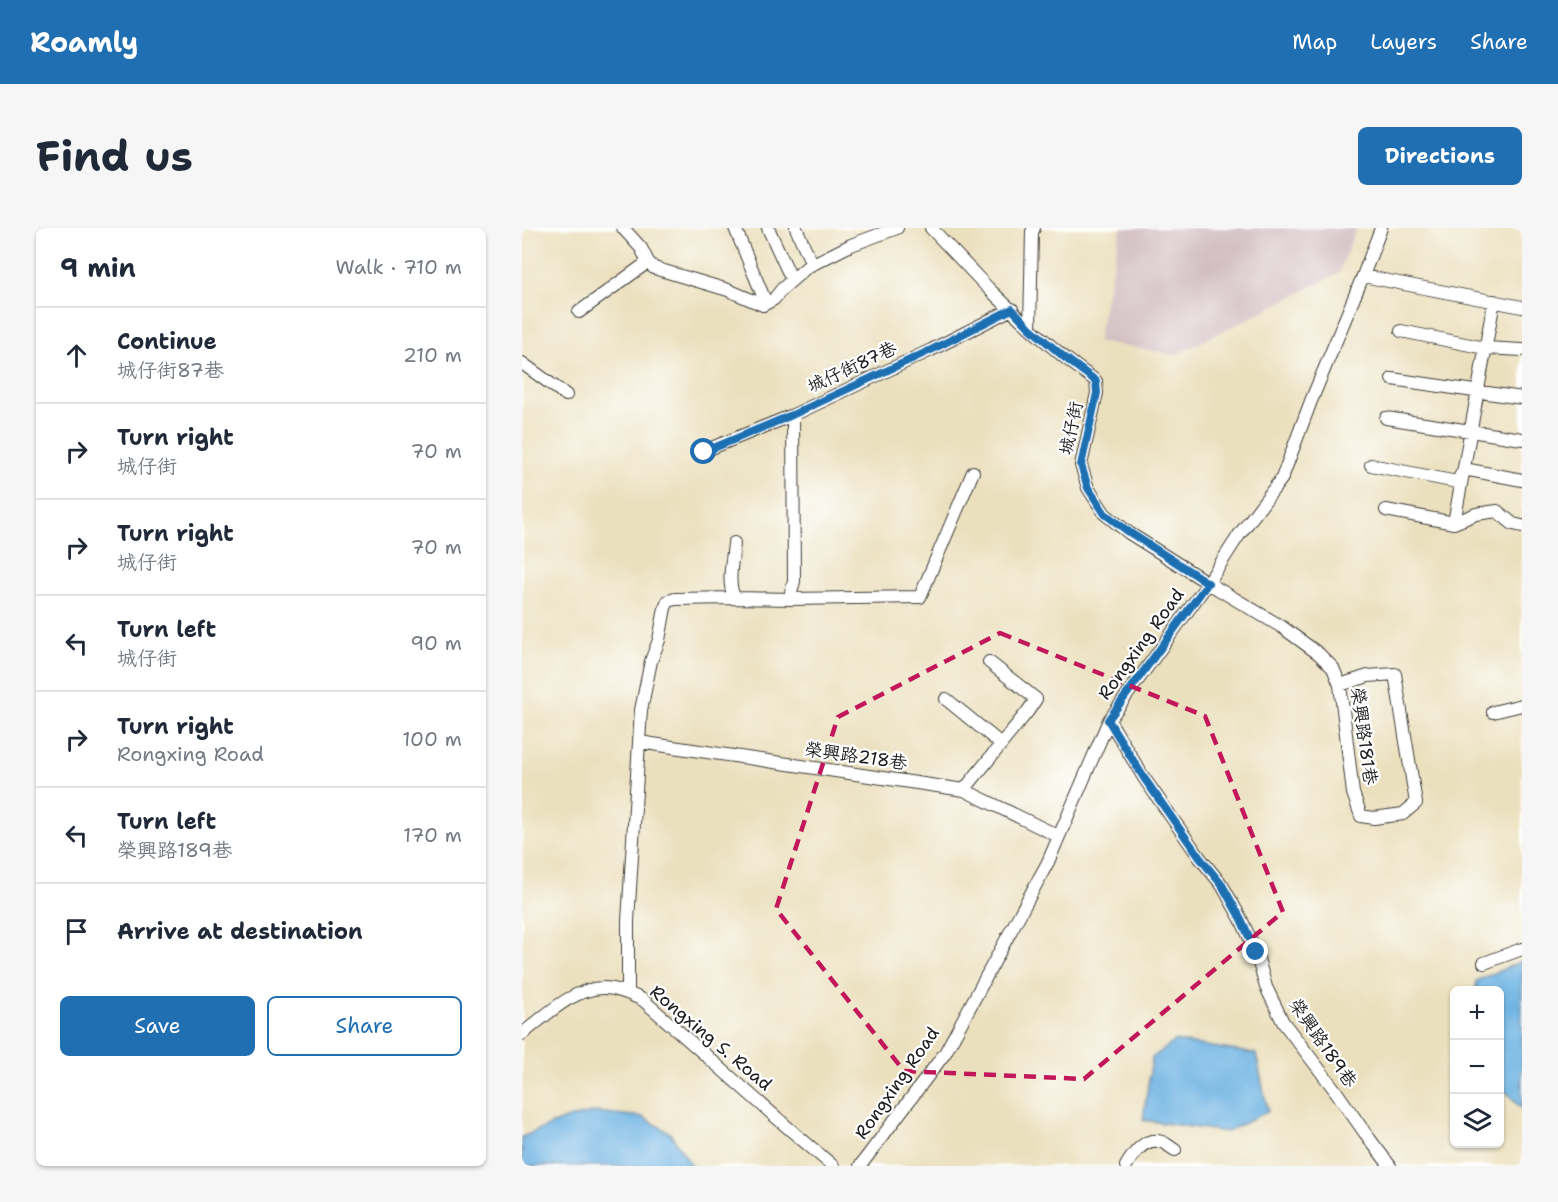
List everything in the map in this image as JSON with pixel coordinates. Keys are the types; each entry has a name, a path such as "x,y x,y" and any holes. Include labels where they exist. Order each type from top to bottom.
{"street":[{"path":"623,228 641,248 654,268 728,290 763,304 774,299 782,289 812,264 851,245 897,228"},
{"path":"735,228 766,303"},
{"path":"768,228 792,280"},
{"path":"796,228 812,264"},
{"name":"城仔街","path":"931,228 1022,320 1064,357 1096,381 1097,393 1081,465 1088,488 1105,514 1208,583"},
{"path":"1022,320 1034,228"},
{"name":"Rongxing Road","path":"860,1166 945,1053 1048,861 1108,720 1282,478 1311,401 1364,276 1381,228"},
{"path":"579,312 648,262"},
{"path":"1364,276 1522,307"},
{"path":"1454,522 1494,301"},
{"name":"城仔街87巷","path":"704,452 792,415 931,350 1022,320"},
{"path":"1401,332 1485,348 1522,350"},
{"path":"522,363 566,395"},
{"path":"1392,379 1522,398"},
{"path":"791,599 790,593 795,581 792,415"},
{"path":"1386,418 1522,439"},
{"path":"1371,465 1457,482 1464,469"},
{"path":"1464,469 1522,480"},
{"path":"628,993 628,921 641,710 651,661 659,640 664,608 668,601 735,598 920,597 973,472"},
{"path":"1386,510 1454,522 1497,510 1513,524 1522,526"},
{"path":"734,543 730,579 732,594 735,598"},
{"name":"榮興路181巷","path":"1208,583 1282,627 1334,668 1340,685 1353,793 1361,816 1374,818 1403,814 1416,803 1395,674 1368,676 1340,685"},
{"path":"964,790 1036,699 989,662"},
{"path":"946,699 1001,744"},
{"path":"1493,712 1522,705"},
{"name":"榮興路189巷","path":"1108,720 1144,778 1232,902 1256,952 1266,987 1283,1022 1390,1166"},
{"name":"榮興路218巷","path":"639,742 964,790 1058,836"},
{"path":"1484,963 1522,949"},
{"name":"Rongxing S. Road","path":"522,1034 562,1002 585,992 601,987 628,993 643,1000 833,1166"},
{"path":"1126,1166 1143,1144 1152,1141 1161,1141 1175,1150"}],"highlighted area":[{"path":"1000,633 1205,716 1283,912 1084,1079 904,1071 776,909 838,717"}],"shaded area":[{"path":"1121,228 1356,228 1339,273 1175,355 1097,341"}],"water":[{"path":"1522,961 1522,1109 1504,1089 1504,986 1476,986 1476,981"},
{"path":"1175,1041 1256,1054 1268,1111 1227,1132 1143,1120 1152,1058"},
{"path":"597,1112 643,1117 670,1133 692,1166 522,1166 522,1137 565,1119"}],"route":[{"path":"704,452 792,415 1012,309 1030,328 1096,381 1097,393 1081,465 1088,488 1105,514 1208,583 1108,720 1144,778 1200,858 1222,885 1256,952"}]}
